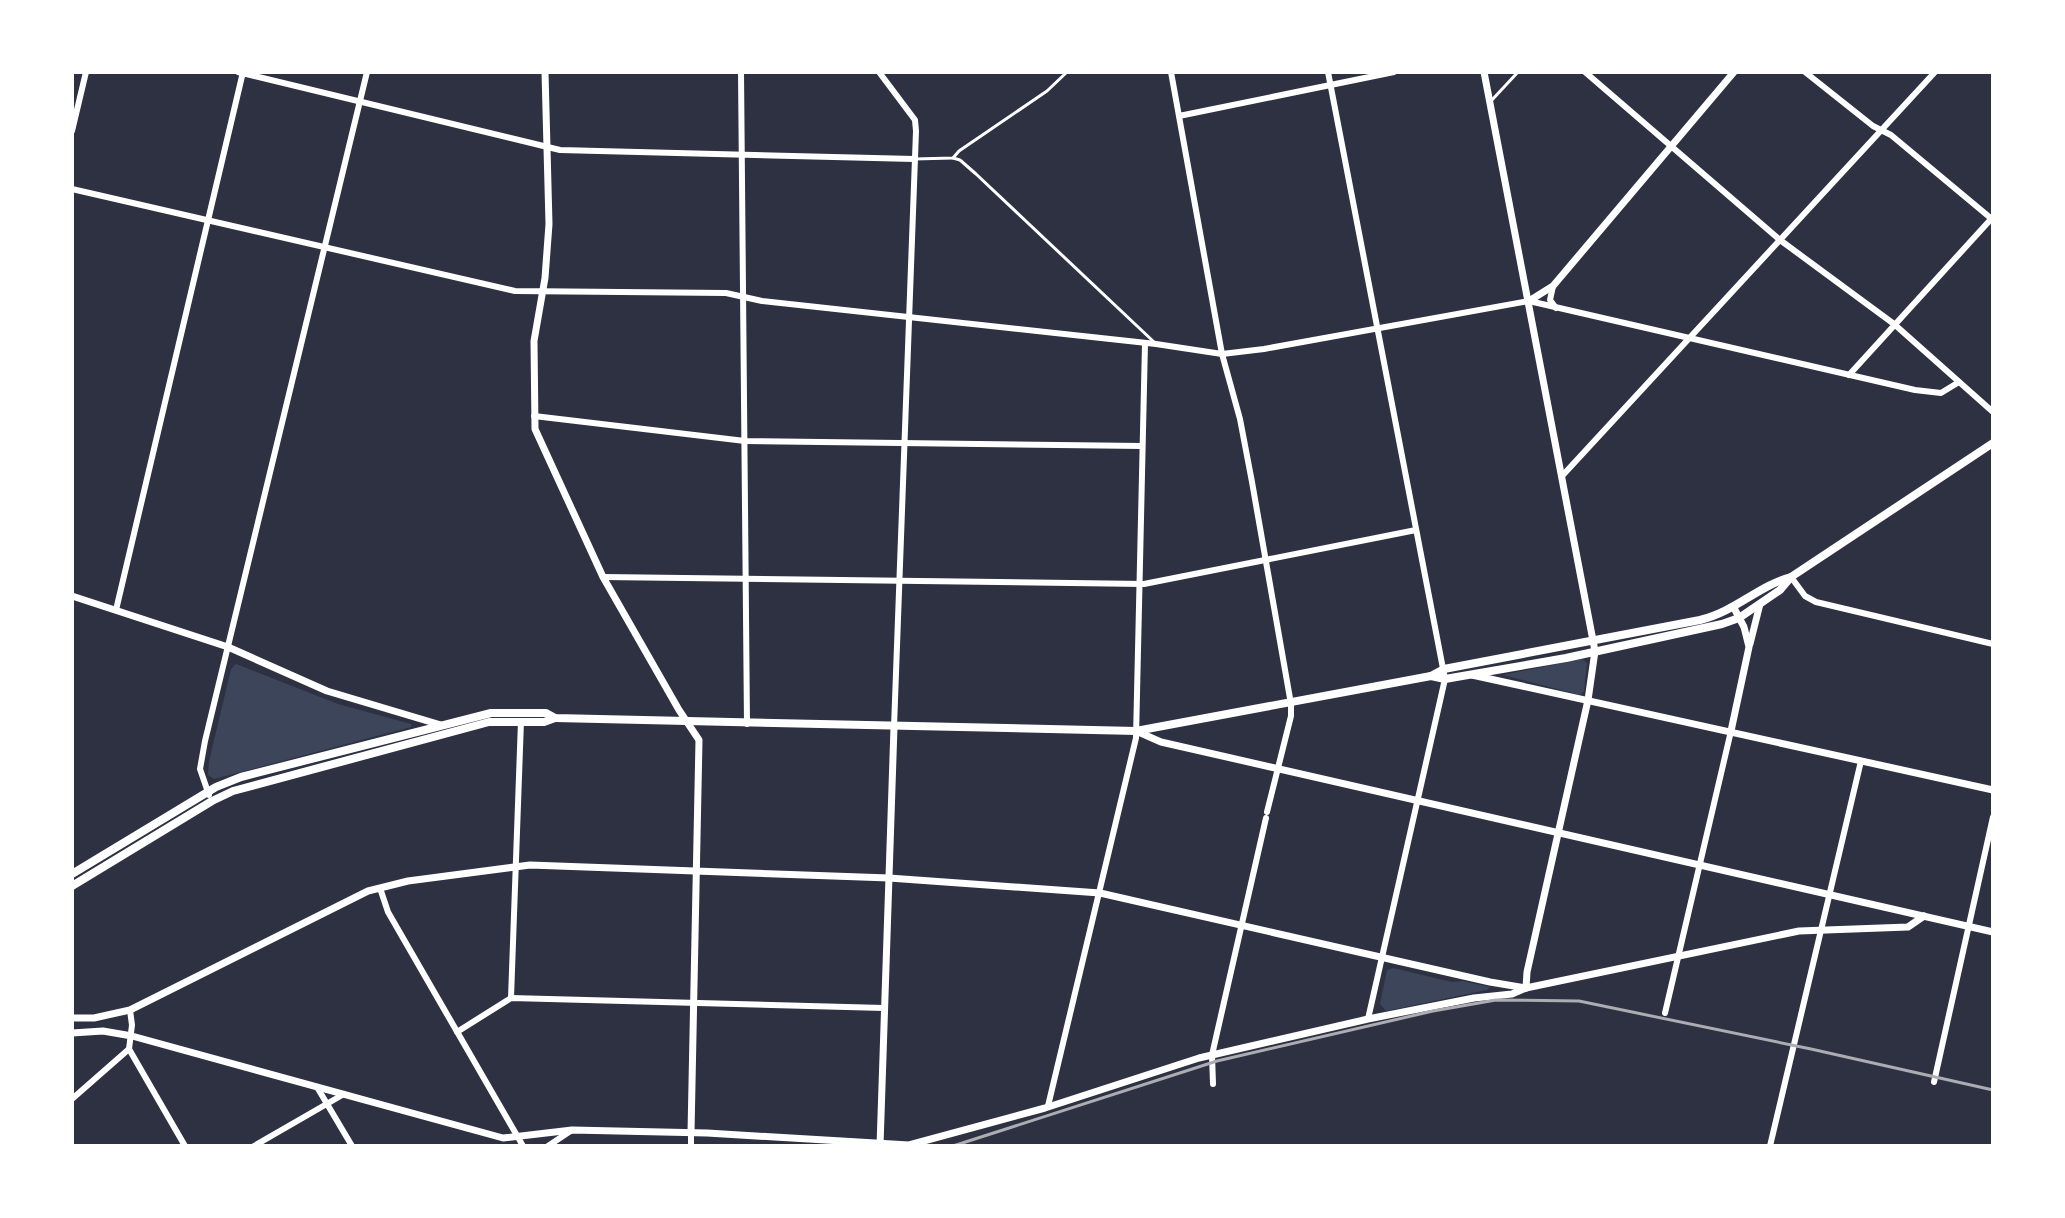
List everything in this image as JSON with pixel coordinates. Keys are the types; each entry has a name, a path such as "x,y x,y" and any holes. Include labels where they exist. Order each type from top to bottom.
{"main road":[{"path":"1431,676 1445,679 1470,675 1595,651 1739,618 1780,590 1791,577 1993,443"},
{"path":"72,874 210,796 489,722 544,722 555,718 1136,731 1291,704 1431,676 1444,669 1700,620 1734,608 1775,581 1791,577"},
{"path":"72,886 241,777 499,712 546,713 555,718"}],"street":[{"path":"72,131 86,72"},
{"path":"116,610 241,72 560,150 914,159"},
{"path":"210,796 200,769 367,72"},
{"path":"545,72 549,244 534,341 534,416 539,443 603,577 699,740 691,1146"},
{"path":"741,72 747,724"},
{"path":"879,72 915,120 880,1144"},
{"path":"1171,72 1222,354 1242,431 1291,704 1291,716 1212,1055 1213,1084"},
{"path":"1328,72 1445,679 1368,1019"},
{"path":"1179,116 1394,72"},
{"path":"1484,72 1595,651 1588,700 1526,988"},
{"path":"1585,72 1780,240 1894,324 1993,412"},
{"path":"72,189 515,291 726,293 744,298 1222,354 1377,330 1529,301 1553,286 1734,72"},
{"path":"1805,72 1880,130 1891,135 1993,219 1849,375"},
{"path":"1563,475 1935,72"},
{"path":"1553,286 1550,300 1556,308"},
{"path":"1529,301 1689,340 1932,393 1941,393 1959,382"},
{"path":"1048,1106 1136,731 1145,343"},
{"path":"534,416 745,441 1142,446"},
{"path":"603,577 1139,584 1416,530"},
{"path":"1791,577 1805,596 1816,602 1993,644"},
{"path":"72,596 228,647 327,691 441,725"},
{"path":"1665,1013 1760,604"},
{"path":"1734,608 1749,647"},
{"path":"1470,675 1993,790"},
{"path":"511,998 521,721"},
{"path":"1136,731 1161,742 1993,932"},
{"path":"1770,1146 1827,894 1861,761"},
{"path":"1934,1082 1993,817"},
{"path":"72,1018 94,1018 130,1010 380,888 408,881 517,866 889,878 1100,893 1526,988"},
{"path":"380,888 388,912 523,1146"},
{"path":"72,1033 103,1031 132,1036 492,1135 518,1138 572,1130 691,1133 897,1145 922,1143 1212,1055 1368,1019 1474,998 1512,994 1526,988 1678,955 1820,929 1908,927 1924,916"},
{"path":"457,1032 511,998 884,1008"},
{"path":"72,1099 129,1049 132,1036 130,1010"},
{"path":"129,1049 185,1146"},
{"path":"317,1087 352,1146"},
{"path":"254,1146 344,1094"},
{"path":"548,1146 572,1130"}],"lane":[{"path":"953,158 1047,91 1067,72"},
{"path":"1491,101 1518,72"},
{"path":"914,159 960,160 1156,344"}],"shaded area":[{"path":"1582,659 1587,663 1584,691 1580,695 1503,675"},
{"path":"236,664 338,704 411,724 411,727 214,779 208,775 209,761 231,669"},
{"path":"1393,968 1490,987 1386,1011 1380,1004 1387,970"}],"railway":[{"path":"953,1146 1217,1061 1433,1011 1496,1000 1579,1001 1993,1090"}]}
